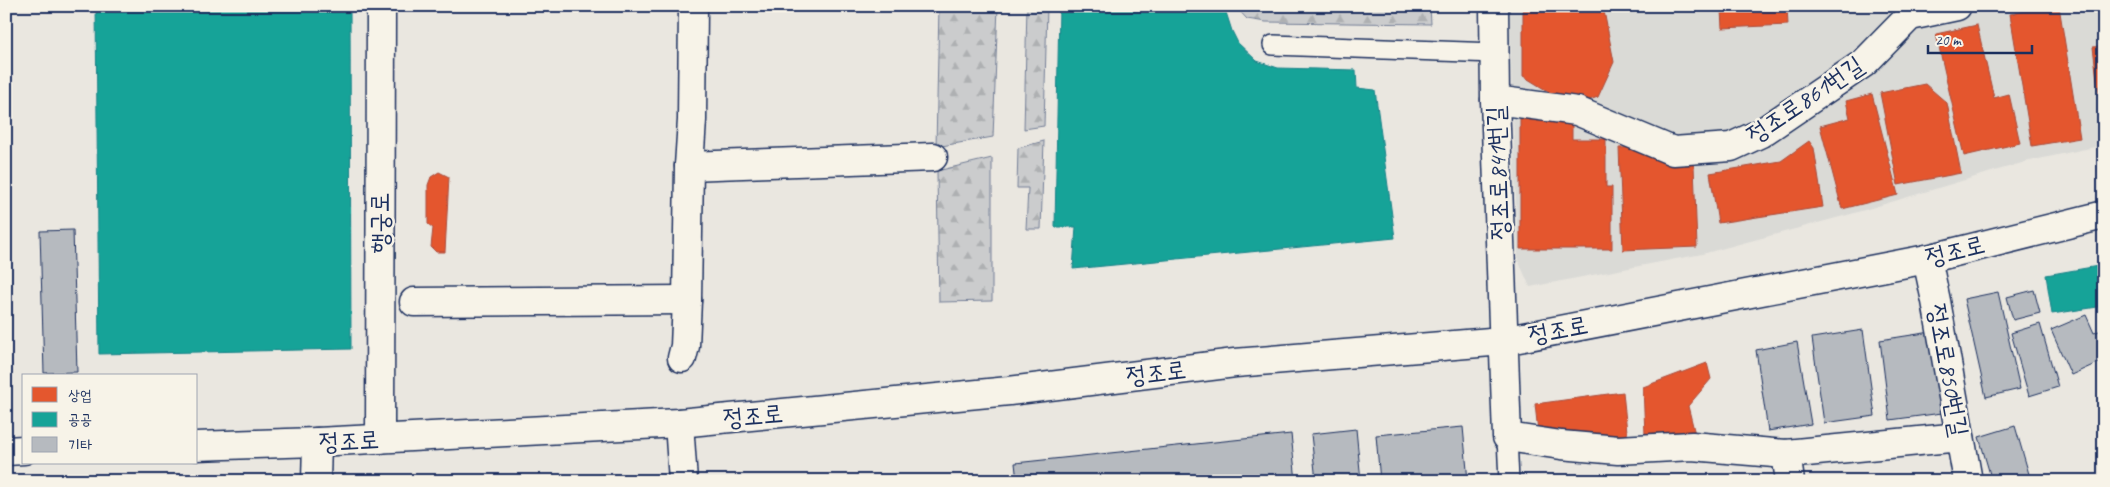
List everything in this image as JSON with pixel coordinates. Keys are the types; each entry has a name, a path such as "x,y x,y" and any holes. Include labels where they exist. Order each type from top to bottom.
{"street":[{"name":"행궁로","path":"380,439 381,6"},
{"path":"682,358 685,346 687,300 693,6"},
{"name":"정조로841번길","path":"1494,6 1495,100 1507,437"},
{"name":"정조로861번길","path":"1495,100 1577,111 1673,151 1731,147 1761,133 1864,63 1910,16 1957,6"},
{"path":"689,166 933,157"},
{"name":"정조로","path":"198,446 317,442 680,423 1009,391 1236,363 1503,340 1927,259 2104,215"},
{"name":"정조로850번길","path":"1927,259 1968,481"},
{"path":"414,302 687,300"},
{"path":"680,423 683,481"},
{"path":"1507,437 1561,446 1618,450 1692,446 1786,454 1960,437"},
{"path":"316,481 317,442"},
{"path":"6,451 22,450"},
{"path":"1786,454 1790,481"}],"lane":[{"path":"1273,45 1495,53"},
{"path":"1507,437 1510,481"}],"shaded area":[{"path":"1509,6 2104,6 2104,145 2025,162 1851,214 1702,254 1530,287 1518,260"}],"green space":[{"path":"939,6 998,6 993,137 936,147"},
{"path":"1027,6 1047,6 1044,126 1024,129"},
{"path":"1235,6 1430,6 1431,24 1266,22 1247,19"},
{"path":"1044,141 1041,229 1026,229 1028,188 1017,188 1018,148"},
{"path":"992,158 992,301 939,302 937,171"}],"building: 상업":[{"path":"1523,6 1603,6 1614,62 1598,97 1572,106 1523,76"},
{"path":"1708,6 1787,6 1788,25 1722,28 1721,10 1708,11"},
{"path":"2059,6 2080,138 2032,146 2010,14"},
{"path":"1977,25 1994,98 2009,94 2020,143 1964,156 1936,34"},
{"path":"2104,46 2104,121 2102,121 2093,47"},
{"path":"1925,84 1947,103 1961,173 1898,185 1880,93"},
{"path":"1872,94 1898,195 1842,209 1820,126 1850,118 1846,101"},
{"path":"1520,117 1572,118 1572,139 1606,139 1606,187 1612,187 1612,249 1520,249"},
{"path":"1809,141 1814,148 1823,207 1718,223 1710,173 1781,161"},
{"path":"1648,147 1694,165 1697,247 1623,250 1619,148"},
{"path":"439,172 449,177 445,252 436,252 431,247 433,228 428,224 428,185 431,177"},
{"path":"1707,363 1711,379 1688,406 1695,434 1645,435 1643,387"},
{"path":"1623,392 1628,442 1538,432 1535,404"}],"building: 공공":[{"path":"96,6 350,6 351,349 99,354"},
{"path":"1059,6 1224,6 1238,43 1257,61 1278,68 1356,70 1357,88 1375,90 1395,238 1073,269 1076,227 1055,227"},
{"path":"2104,265 2104,306 2052,314 2046,275"}],"building: 기타":[{"path":"73,230 77,372 44,373 40,231"},
{"path":"2034,290 2040,313 2013,320 2007,297"},
{"path":"1998,292 2020,389 1986,397 1964,299"},
{"path":"2086,315 2094,333 2104,329 2104,360 2071,375 2051,330"},
{"path":"2040,324 2058,387 2029,396 2011,333"},
{"path":"1863,330 1875,416 1824,423 1812,338"},
{"path":"1931,332 1942,413 1890,420 1880,340"},
{"path":"1797,342 1811,424 1768,431 1756,350"},
{"path":"2015,426 2031,481 1992,481 1979,437"},
{"path":"1463,427 1468,481 1380,481 1376,435"},
{"path":"1356,429 1361,481 1316,481 1311,434"},
{"path":"1291,434 1296,481 1017,481 1015,463"}]}
